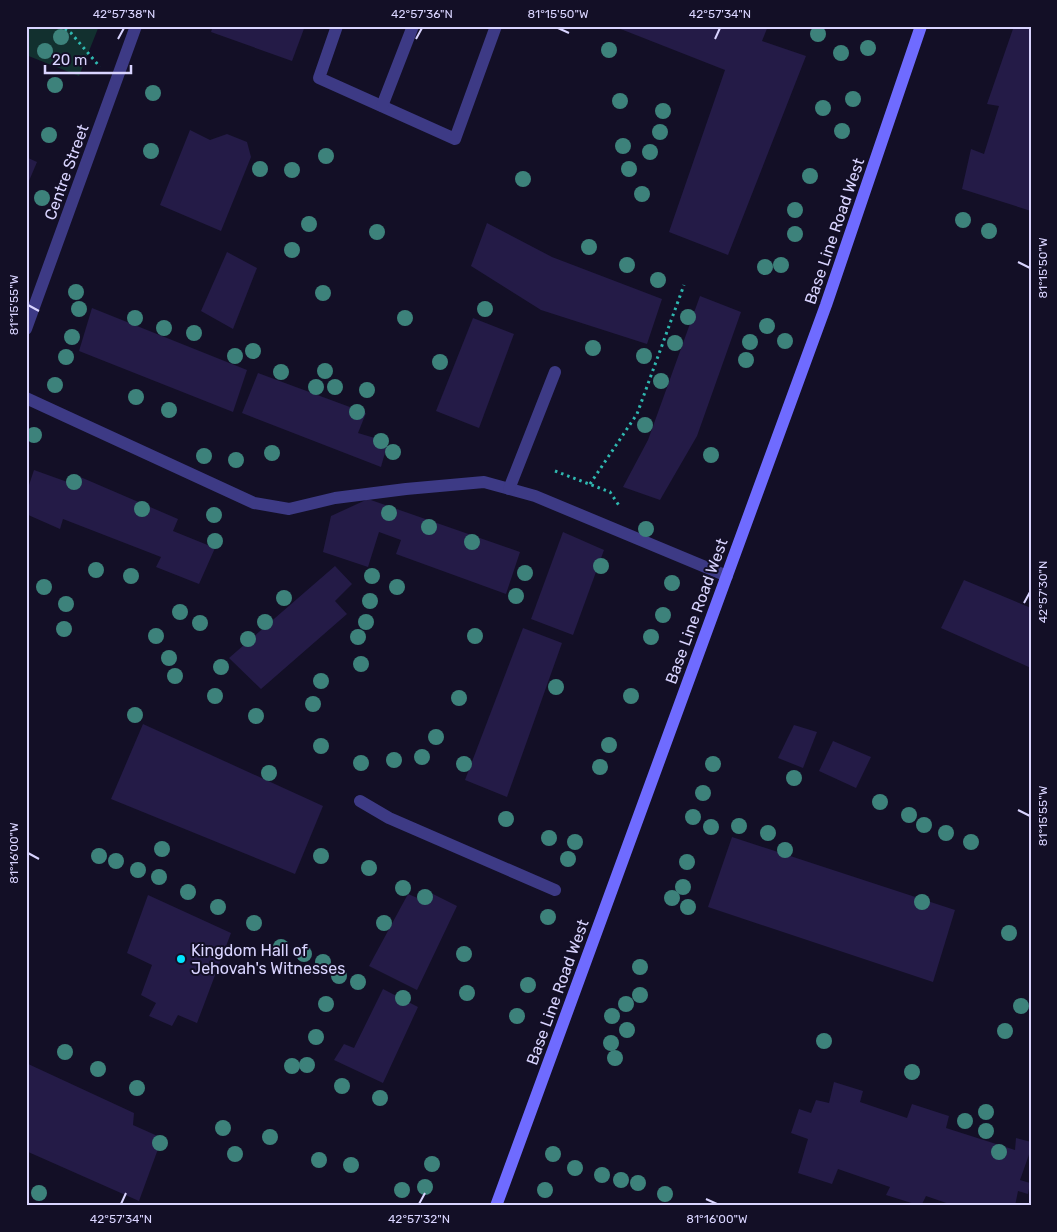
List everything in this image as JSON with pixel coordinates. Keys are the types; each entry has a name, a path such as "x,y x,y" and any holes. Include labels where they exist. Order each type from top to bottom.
{"street":[{"name":"Centre Street","path":"26,329 136,26"},
{"path":"337,26 319,78 455,138 496,26"},
{"path":"382,106 413,26"},
{"name":"Base Line Road West","path":"496,1206 826,305 921,26"},
{"path":"509,489 555,372"},
{"path":"26,398 254,503 288,509 335,498 484,482 535,496 727,576"},
{"path":"360,800 389,818 555,890"}],"path":[{"path":"59,26 71,32 115,85"},
{"path":"590,484 637,414 684,285"},
{"path":"555,472 610,492 623,512"}],"green space":[{"path":"26,26 99,26 79,76 26,55"}],"building":[{"path":"213,26 305,26 292,61 211,32"},
{"path":"613,26 768,26 762,41 806,56 728,255 669,232 725,70"},
{"path":"1014,26 1031,28 1031,211 962,189 971,149 984,154 999,106 987,104"},
{"path":"190,130 210,140 227,134 247,142 251,157 221,231 160,205"},
{"path":"26,157 37,162 26,188"},
{"path":"487,223 552,257 662,299 647,344 541,310 471,266"},
{"path":"227,252 257,268 233,329 201,311"},
{"path":"700,296 741,312 697,436 660,500 623,487 648,440"},
{"path":"92,308 247,370 233,412 79,351"},
{"path":"473,318 514,334 479,428 436,411"},
{"path":"258,373 366,413 358,433 388,442 381,467 242,413"},
{"path":"34,470 73,484 78,476 178,519 173,531 215,548 199,584 156,567 161,557 63,519 60,529 26,514 26,494"},
{"path":"368,499 520,552 506,594 396,554 401,540 379,532 368,567 323,552 331,516"},
{"path":"563,532 604,550 573,635 531,619"},
{"path":"335,566 352,584 335,601 347,614 261,689 229,658"},
{"path":"964,580 1031,608 1031,668 941,628"},
{"path":"523,628 562,643 507,797 465,780"},
{"path":"143,724 323,806 295,874 111,799"},
{"path":"794,725 817,732 803,768 778,758"},
{"path":"833,741 871,757 856,788 819,771"},
{"path":"732,837 955,910 933,982 708,907"},
{"path":"431,893 457,906 417,990 369,966 408,894 427,902"},
{"name":"Kingdom Hall of Jehovah's Witnesses","path":"148,895 231,933 197,1023 178,1015 172,1026 149,1016 156,1003 141,995 152,965 127,953"},
{"path":"383,989 418,1007 383,1083 334,1060 344,1044 354,1048"},
{"path":"26,1063 134,1113 133,1125 162,1138 139,1201 26,1151"},
{"path":"834,1082 863,1091 860,1102 907,1118 912,1104 949,1116 946,1128 1015,1150 1016,1138 1031,1142 1031,1149 1020,1180 1030,1183 1028,1194 1018,1191 1015,1206 955,1206 926,1196 921,1206 886,1195 890,1187 838,1169 832,1184 798,1173 808,1139 791,1133 799,1109 811,1113 816,1100 829,1103"}],"place":[{"name":"Kingdom Hall of Jehovah's Witnesses","path":"181,959"}]}
